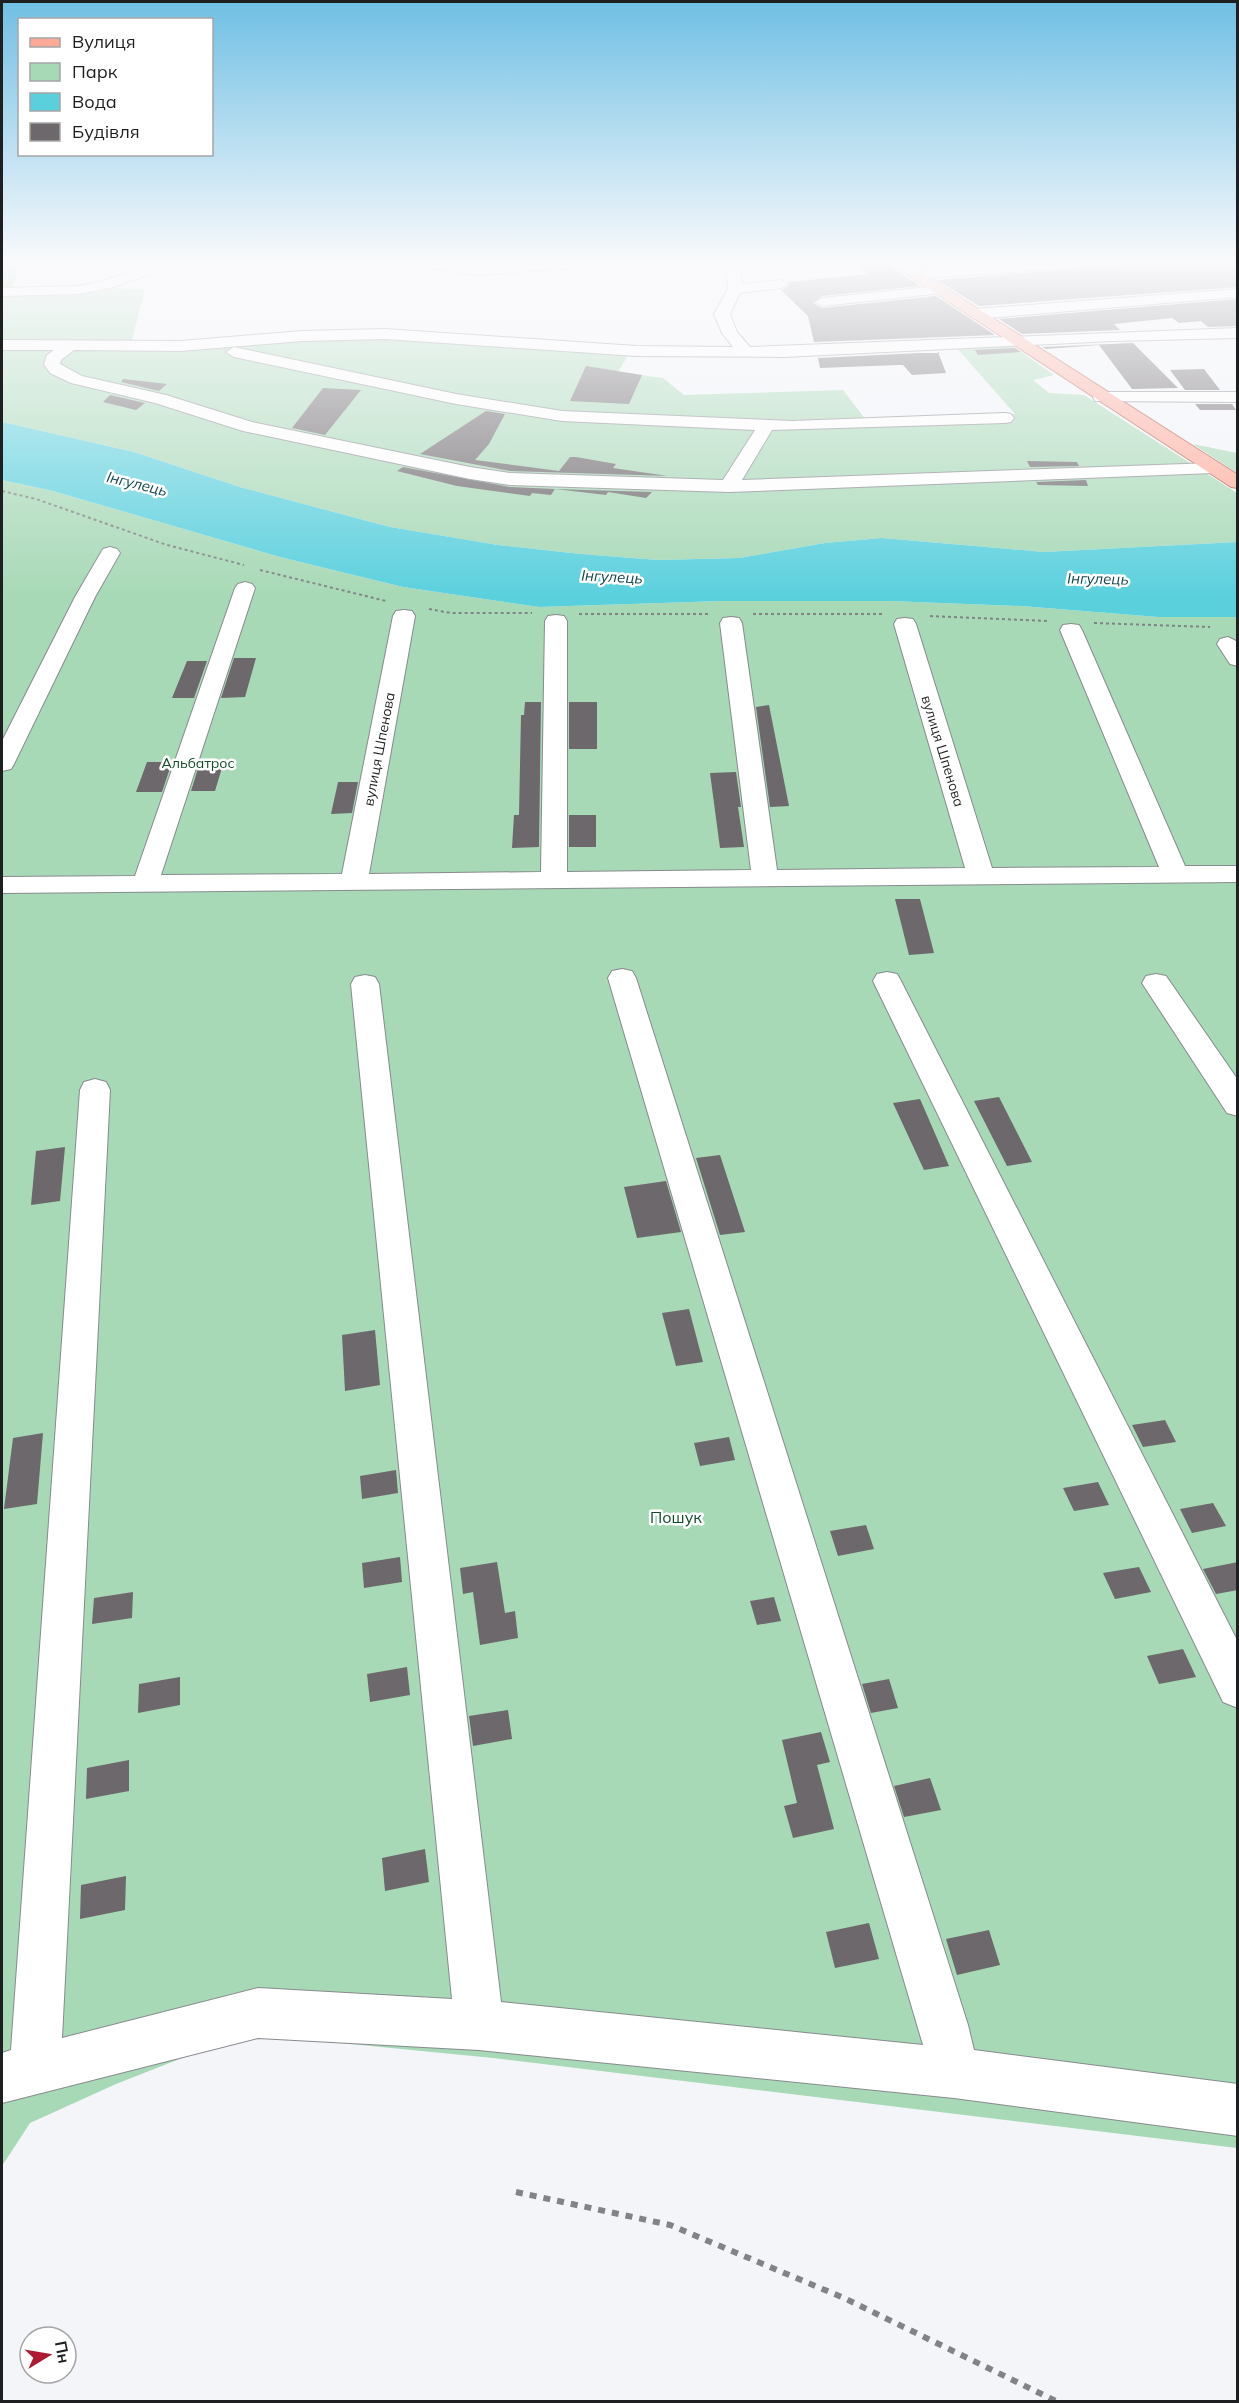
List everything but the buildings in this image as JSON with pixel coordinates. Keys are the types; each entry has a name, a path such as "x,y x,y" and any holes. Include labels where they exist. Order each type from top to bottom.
{"main road":[{"path":"1067,374 1238,483"}],"street":[{"path":"65,374 77,380 160,399 196,412 301,439 342,445 470,473 510,479 729,486 1213,468"},
{"path":"344,374 541,414 792,426 1005,418"},
{"path":"1101,397 1238,397"},
{"path":"729,486 767,425"},
{"path":"2,764 85,597 110,553"},
{"path":"145,884 245,588"},
{"name":"вулиця Шпенова","path":"354,882 406,609"},
{"path":"555,880 556,616"},
{"path":"734,617 765,879"},
{"name":"вулиця Шпенова","path":"895,619 981,878"},
{"path":"1072,624 1176,875"},
{"path":"2,885 1238,874"},
{"path":"622,978 939,2013 954,2073"},
{"path":"887,981 1238,1687"},
{"path":"1156,983 1238,1105"},
{"path":"365,984 479,2025"},
{"path":"95,1090 18,2074 258,2013 479,2025 954,2073 1238,2110"}],"path":[{"path":"2,491 36,499 167,545 406,609 452,613 556,616 895,619"},
{"path":"928,615 1072,624 1212,627"},
{"path":"516,2192 670,2225 844,2298 1058,2402"}],"green space":[{"path":"2,374 634,374 663,378 684,395 843,390 866,420 1015,414 980,374 1053,374 1033,380 1049,393 1084,395 1237,493 1237,542 1044,552 882,538 825,543 739,558 658,560 581,554 498,545 390,527 240,487 134,452 2,422"},
{"path":"1193,444 1237,453 1237,473"},
{"name":"Пошук","path":"2,480 53,491 280,557 403,587 539,607 722,601 889,601 1021,606 1158,617 1237,617 1237,2148 493,2058 269,2036 223,2042 116,2084 30,2123 2,2166"}],"water":[{"name":"Інгулець","path":"2,422 134,452 240,487 390,527 498,545 581,554 658,560 739,558 825,543 882,538 1044,552 1237,542 1237,617 1158,617 1021,606 889,601 722,601 539,607 403,587 280,557 53,491 2,480"}],"park label":[{"name":"Альбатрос","path":"198,763"}]}
